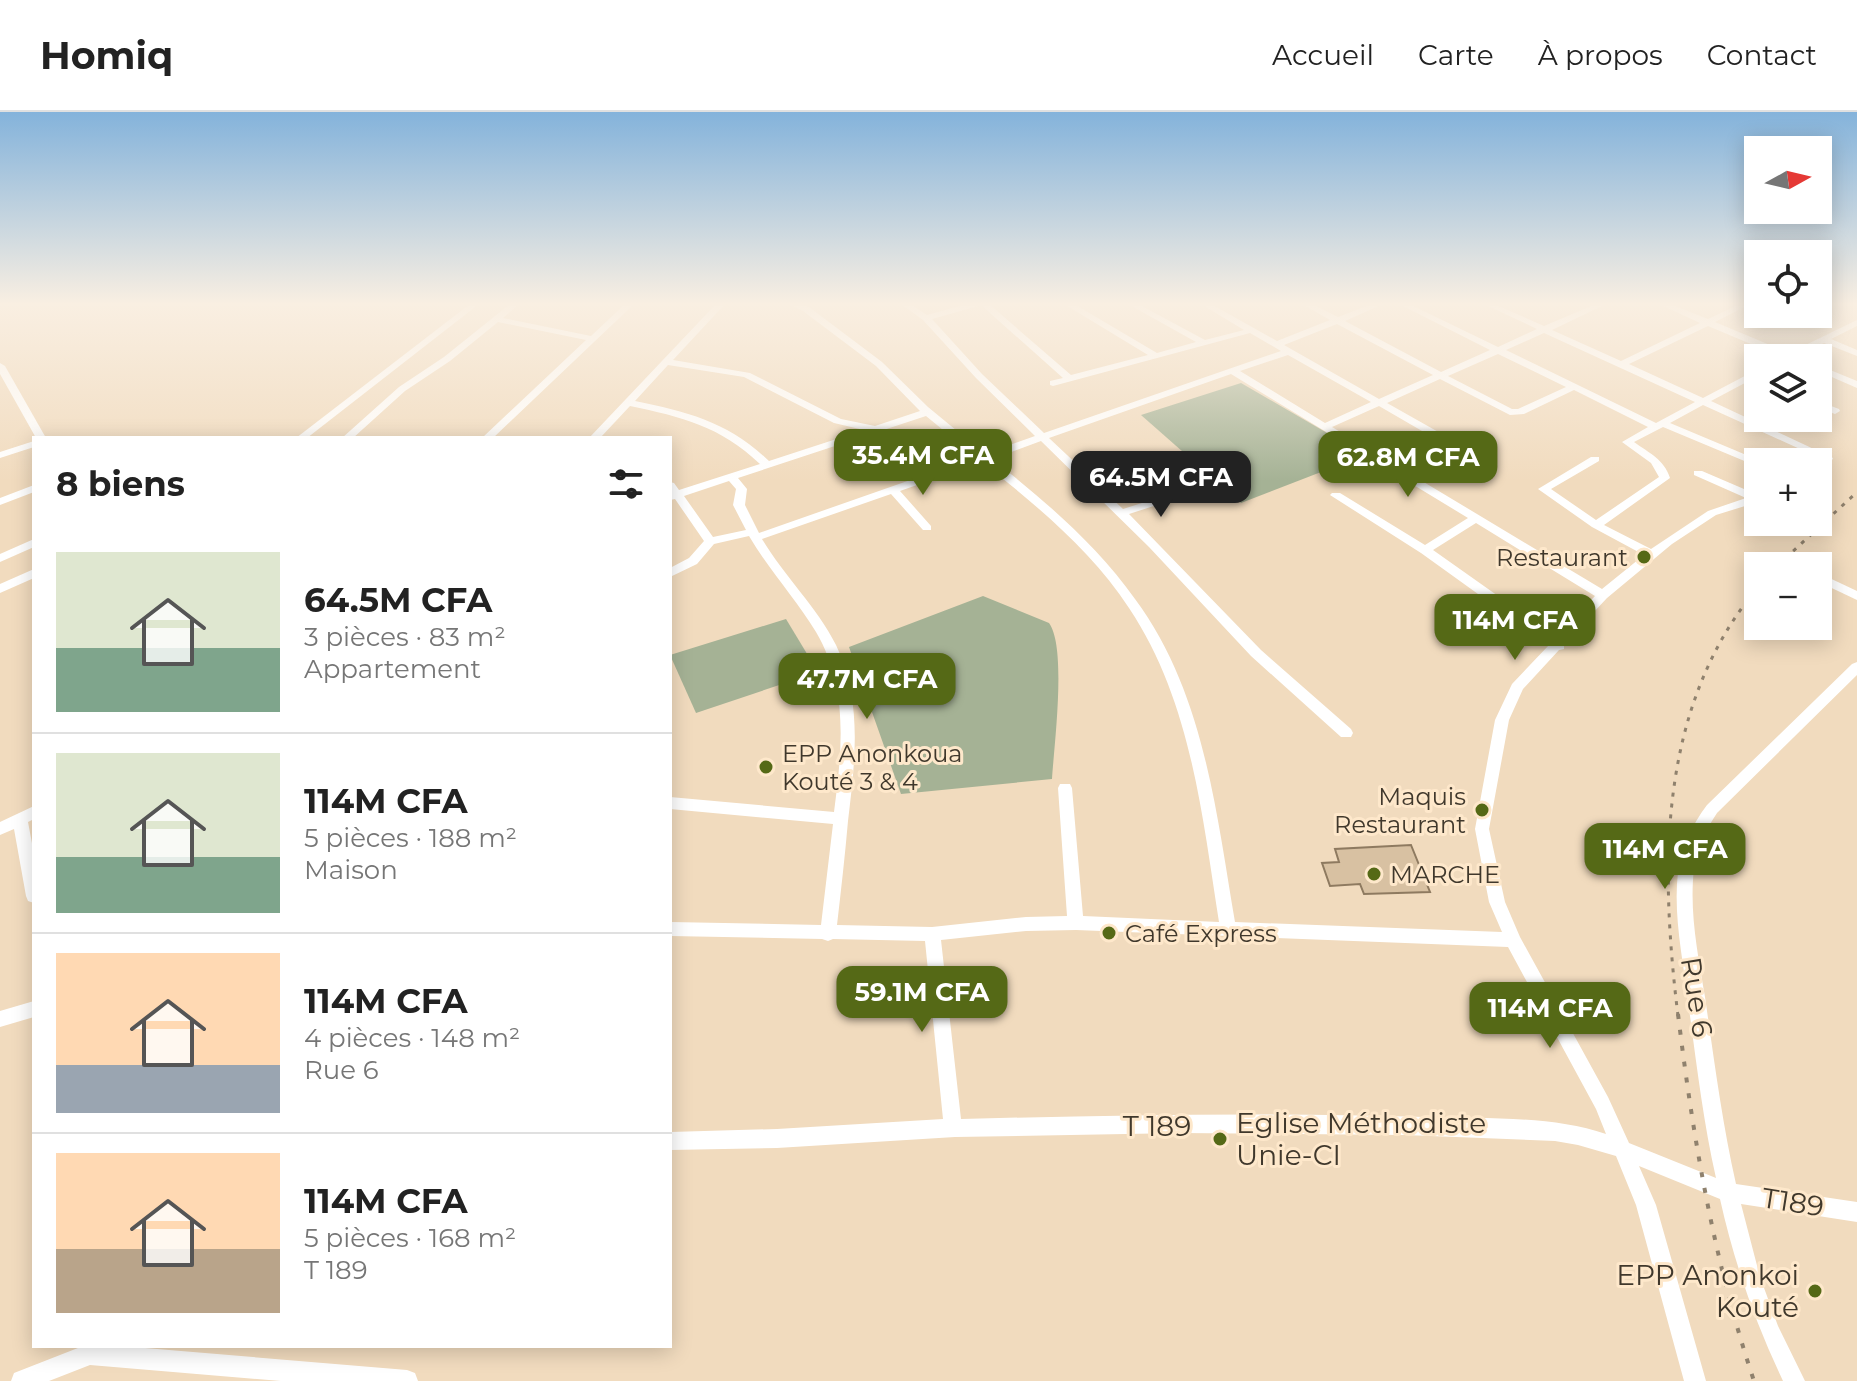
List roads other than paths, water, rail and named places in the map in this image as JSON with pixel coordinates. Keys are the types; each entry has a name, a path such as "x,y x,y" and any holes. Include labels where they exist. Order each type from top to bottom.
{"street":[{"path":"304,436 398,363"},
{"path":"349,436 437,363"},
{"path":"489,436 567,363"},
{"path":"596,436 631,403 665,363"},
{"path":"677,363 719,368 755,377 838,421 876,429"},
{"path":"879,363 927,412 1076,539 1140,615 1155,638 1194,745 1228,929"},
{"path":"967,363 1122,513 1256,653 1346,733"},
{"path":"1052,363 1070,379"},
{"path":"1053,383 1129,363"},
{"path":"672,572 693,561 710,541 755,534 893,489 1254,363"},
{"path":"1310,363 1445,440"},
{"path":"1419,363 1510,412 1520,412 1573,387"},
{"path":"1324,427 1464,363"},
{"path":"1525,363 1658,425 1744,458"},
{"path":"1616,363 1805,448"},
{"path":"1620,365 1624,363"},
{"path":"0,366 40,436"},
{"path":"1232,371 1603,595"},
{"path":"1832,374 1857,385"},
{"path":"1596,525 1665,478 1663,468 1627,442 1744,382"},
{"path":"631,403 721,426 768,466"},
{"path":"710,541 673,492 732,478 927,412"},
{"path":"0,455 32,445"},
{"path":"1083,475 1158,453"},
{"path":"1595,459 1543,489 1596,525 1652,554"},
{"path":"1698,473 1744,492"},
{"path":"732,478 742,489 740,510 767,557 820,628 831,648 846,696 849,749 828,934"},
{"path":"1,500 32,489"},
{"path":"893,489 927,528"},
{"path":"1122,513 1190,491"},
{"path":"1336,495 1425,550 1559,646"},
{"path":"1695,1381 1646,1205 1602,1103 1513,940 1497,902 1487,862 1483,815 1502,720 1512,694 1603,595 1652,554 1695,522 1744,503"},
{"path":"1425,550 1475,519"},
{"path":"0,558 32,544"},
{"path":"0,589 32,574"},
{"path":"1832,584 1857,596"},
{"name":"Rue 6","path":"1794,1381 1757,1298 1730,1192 1688,941 1685,911 1690,844 1700,823 1712,809 1857,667"},
{"path":"1065,788 1076,923"},
{"path":"672,803 841,819"},
{"path":"0,829 27,815 32,873"},
{"path":"672,929 932,934 1026,924 1076,923 1513,940"},
{"path":"932,934 953,1129"},
{"path":"0,1019 32,1010"},
{"name":"T 189","path":"672,1141 738,1142 953,1129 1175,1125 1509,1129 1589,1135 1676,1174 1730,1192"},
{"name":"T189","path":"1730,1192 1857,1212"},
{"path":"22,1381 90,1350 407,1381"}],"railway":[{"path":"1792,552 1857,492"},
{"path":"1678,1016 1669,904 1673,791 1684,737 1700,684 1725,634 1744,607"},
{"path":"1678,1014 1716,1245 1754,1381"}],"place":[{"name":"Restaurant","path":"1644,557"},
{"name":"EPP Anonkoua Kouté 3 & 4","path":"766,767"},
{"name":"Maquis Restaurant","path":"1482,810"},
{"name":"MARCHE","path":"1374,874"},
{"name":"Café Express","path":"1109,933"},
{"name":"Eglise Méthodiste Unie-CI","path":"1220,1139"},
{"name":"EPP Anonkoi Kouté","path":"1815,1291"}]}
